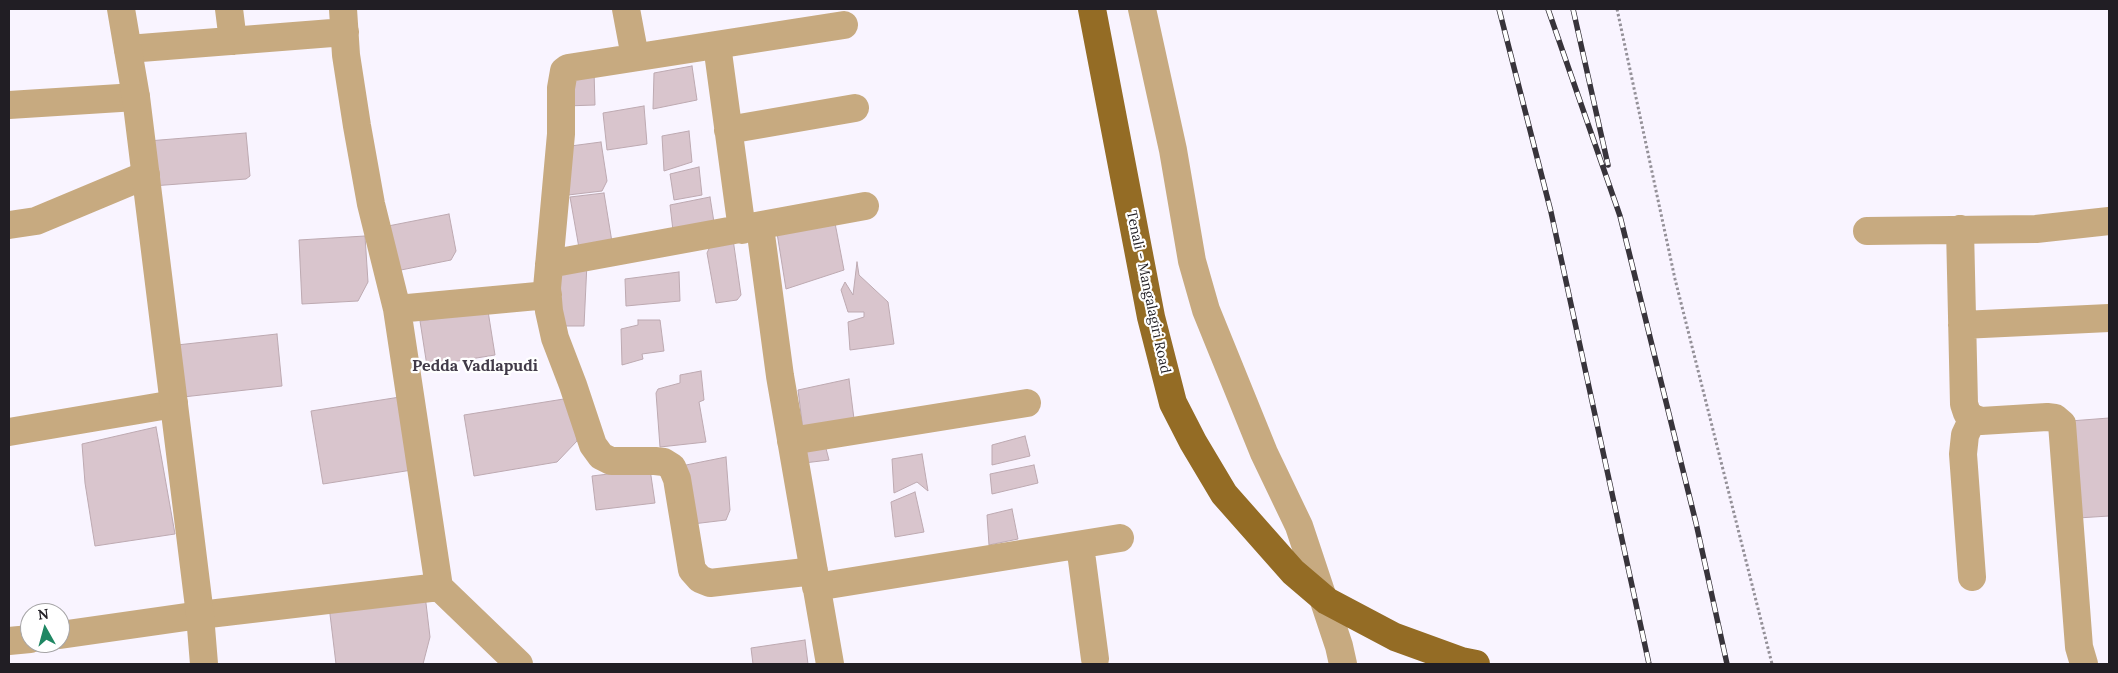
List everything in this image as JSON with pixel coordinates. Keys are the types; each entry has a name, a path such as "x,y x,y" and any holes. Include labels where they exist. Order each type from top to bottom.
{"main road":[{"name":"Tenali - Mangalagiri Road","path":"1092,9 1151,317 1173,403 1193,442 1224,494 1293,572 1327,601 1395,637 1461,661 1476,664"}],"street":[{"path":"121,9 136,97 146,175 200,615 204,664"},
{"path":"229,9 233,41"},
{"path":"626,9 635,57"},
{"path":"1142,9 1173,150 1192,261 1206,310 1264,453 1299,526 1340,646 1343,664"},
{"path":"128,50 233,41 344,20 346,55 371,204 397,309 439,587 519,664"},
{"path":"844,25 568,68 564,71 548,296 555,338 573,385 592,445 601,456 611,461 655,461 664,462 672,466 678,479 692,570 700,579 710,583 815,579 1080,545 1120,538"},
{"path":"717,45 728,130 751,228 830,664"},
{"path":"9,105 136,97"},
{"path":"728,130 856,108"},
{"path":"9,225 43,218 146,175"},
{"path":"549,264 865,206"},
{"path":"1867,231 2036,229 2109,221"},
{"path":"1960,229 1964,404 1967,413 1981,421 2047,416 2055,418 2062,424 2079,647 2084,664"},
{"path":"397,309 548,296"},
{"path":"1962,325 2109,318"},
{"path":"791,441 1027,403"},
{"path":"9,432 174,404"},
{"path":"1972,577 1963,454 1965,435 1973,418"},
{"path":"1080,545 1095,659"},
{"path":"70,634 200,615 439,587"}],"path":[{"path":"1617,9 1675,280 1772,664"}],"building":[{"path":"692,66 697,100 653,109 654,73"},
{"path":"594,71 595,105 565,106 565,76"},
{"path":"644,106 647,144 607,150 603,113"},
{"path":"689,131 692,162 664,171 662,136"},
{"path":"246,133 250,176 246,179 152,186 148,141"},
{"path":"601,142 607,181 602,191 568,195 563,147"},
{"path":"699,167 702,195 674,200 670,174"},
{"path":"604,193 612,242 579,248 570,197"},
{"path":"710,197 716,235 674,239 670,205"},
{"path":"449,214 456,251 451,260 391,272 383,227"},
{"path":"835,223 844,270 786,289 777,233"},
{"path":"365,236 368,282 358,301 302,304 299,240"},
{"path":"733,239 741,295 737,300 716,303 707,253 712,242"},
{"path":"857,262 859,275 888,302 894,344 850,350 848,322 864,317 864,312 848,312 841,290 845,282 853,295"},
{"path":"587,263 584,326 559,326 558,267"},
{"path":"679,272 680,301 626,306 625,279"},
{"path":"488,311 495,355 427,366 420,321"},
{"path":"638,320 660,320 664,351 642,354 643,359 622,365 621,329 638,325"},
{"path":"277,334 282,386 183,397 177,345"},
{"path":"701,371 704,400 699,402 706,442 660,447 656,393 658,389 680,383 680,375"},
{"path":"849,379 854,419 803,430 798,390"},
{"path":"400,397 412,470 323,484 311,411"},
{"path":"570,398 577,441 557,462 474,476 464,415"},
{"path":"2109,418 2109,516 2078,518 2070,421"},
{"path":"156,427 175,534 95,546 85,483 82,444"},
{"path":"1025,436 1030,456 992,465 992,445"},
{"path":"824,441 829,460 804,463 802,444"},
{"path":"922,454 928,491 917,482 894,493 892,459"},
{"path":"726,457 730,510 726,520 684,525 681,466"},
{"path":"1034,465 1038,483 992,494 990,474"},
{"path":"650,469 655,503 596,510 592,476"},
{"path":"915,492 924,532 895,537 891,502"},
{"path":"1012,509 1018,539 989,545 987,515"},
{"path":"425,595 430,637 423,664 336,664 329,606"},
{"path":"805,640 808,664 753,664 751,648"}],"railway":[{"path":"1499,9 1551,212 1649,664"},
{"path":"1548,9 1620,216 1696,523 1727,664"},
{"path":"1573,9 1608,165"}],"district":[{"name":"Pedda Vadlapudi","path":"475,366"}]}
